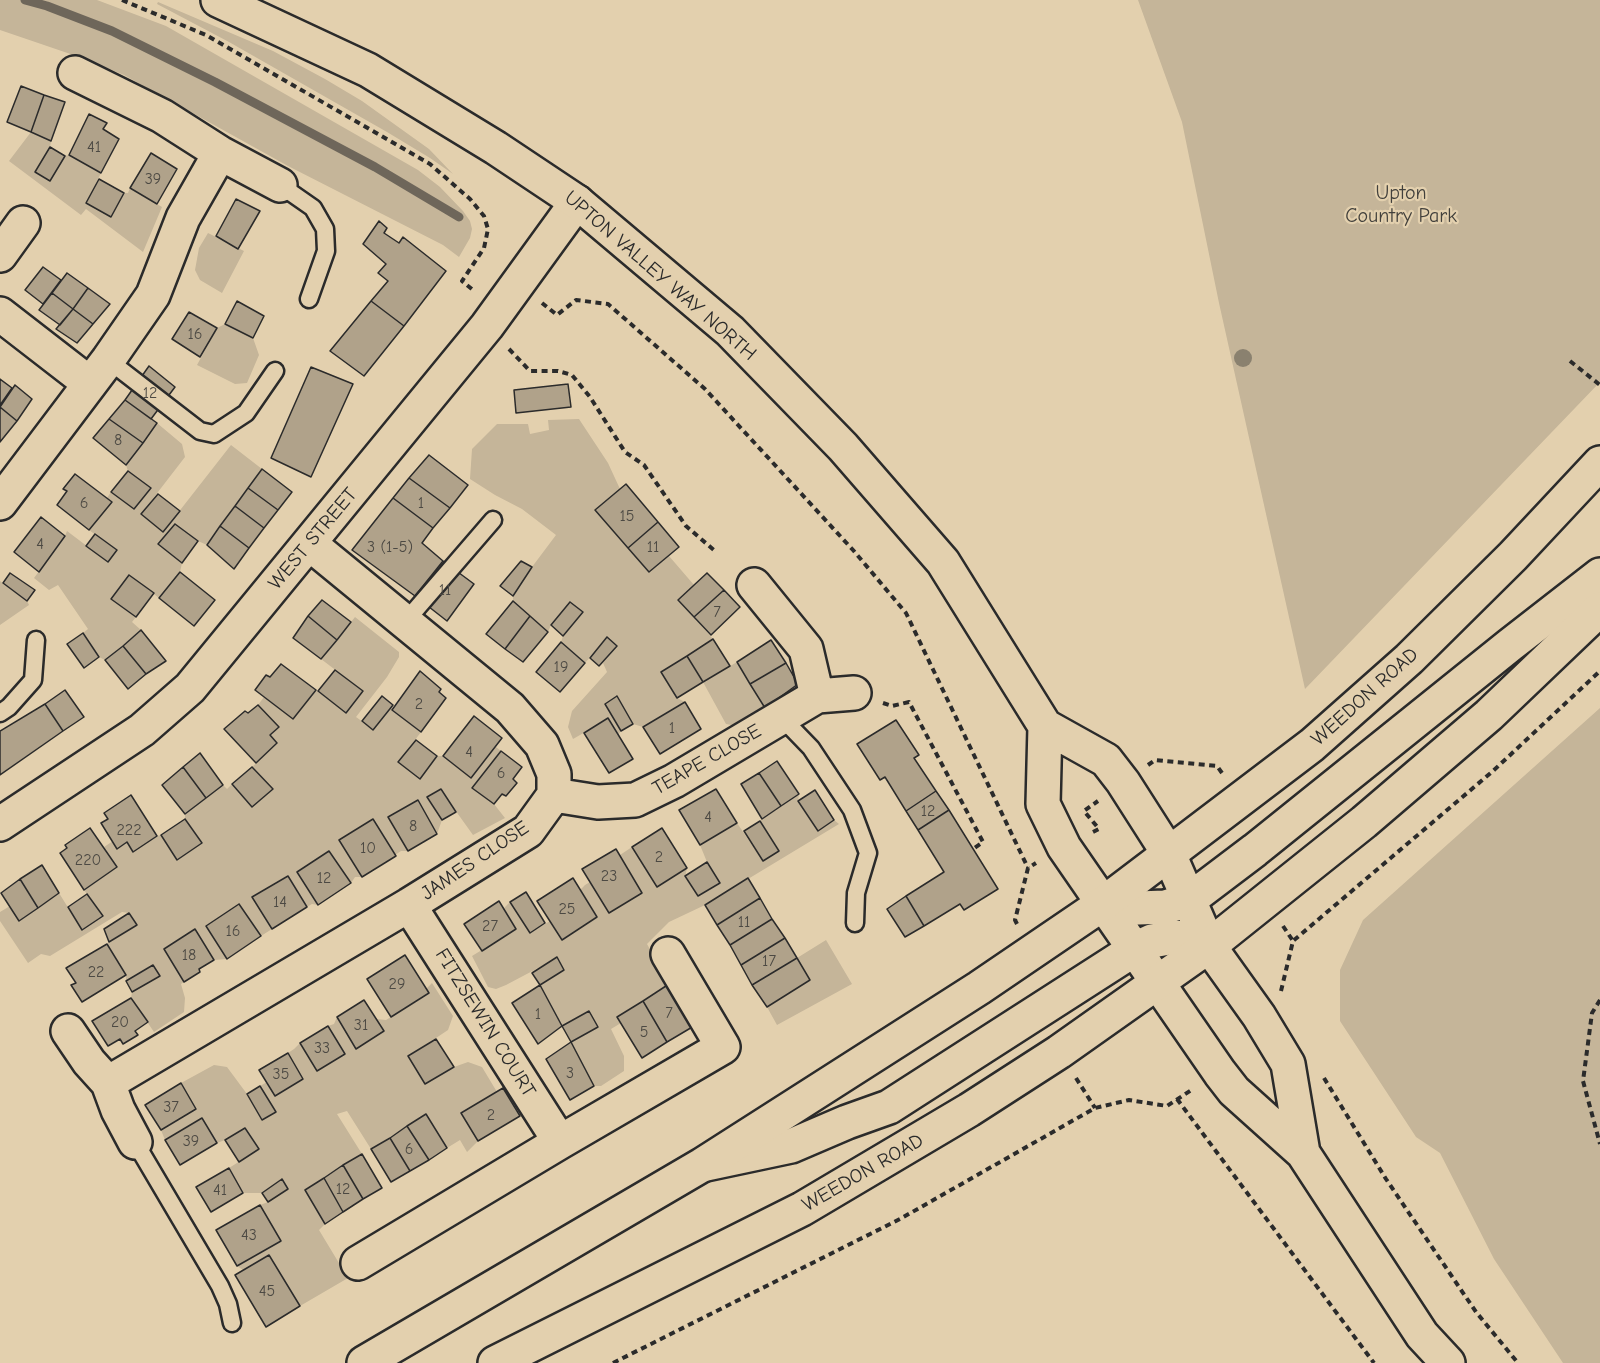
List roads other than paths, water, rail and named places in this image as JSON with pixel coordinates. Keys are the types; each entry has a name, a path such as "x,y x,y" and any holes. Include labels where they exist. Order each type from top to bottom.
{"main road":[{"name":"UPTON VALLEY WAY NORTH","path":"218,0 368,70 496,148 577,202 730,331 843,447 943,562 1045,726 1106,760 1123,782 1169,854 1209,946 1259,1016 1288,1064 1303,1154"},
{"path":"75,73 162,116 220,153 280,185"},
{"path":"0,503 153,295 183,218 220,153"},
{"name":"WEST STREET","path":"0,824 142,730 190,688 493,318 577,202"},
{"path":"0,255 23,223"},
{"path":"0,314 98,372"},
{"name":"WEEDON ROAD","path":"364,1363 702,1165 979,988 1104,903 1312,745 1409,659 1513,556 1600,463"},
{"path":"310,544 510,708 542,745 554,774 554,795"},
{"path":"1104,903 1138,908 1165,908 1189,900 1600,575"},
{"path":"754,585 806,649 817,696"},
{"name":"WEEDON ROAD","path":"495,1363 802,1209 969,1110 1059,1052 1209,946 1365,822 1489,715 1600,609"},
{"name":"TEAPE CLOSE","path":"554,795 598,802 635,800 674,781 817,696 854,693"},
{"path":"1045,726 1043,804 1064,847 1220,1073 1234,1090 1303,1154 1422,1335 1448,1363"},
{"name":"JAMES CLOSE","path":"108,1083 410,905 528,831 554,795"},
{"name":"FITZSEWIN COURT","path":"410,905 560,1142"},
{"name":"WEEDON ROAD","path":"702,1165 791,1146 889,1107 1135,949 1152,941 1174,937 1192,939 1209,946"},
{"path":"358,1263 723,1047 668,954"},
{"path":"68,1031 89,1062 108,1083 118,1110 135,1142"}],"lane":[{"path":"280,185 313,208 326,229 326,251 309,299"},
{"path":"98,372 200,431 214,434 246,413 275,371"},
{"path":"405,622 493,520"},
{"path":"0,713 9,707 33,680 36,640"},
{"path":"781,717 811,748 852,810 868,853 856,893 855,923"},
{"path":"135,1142 220,1286 228,1304 232,1323"}],"waterway":[{"path":"25,0 112,31 215,82 375,167 459,217"}],"park label":[{"name":"Upton Country Park","path":"1401,204"}]}
